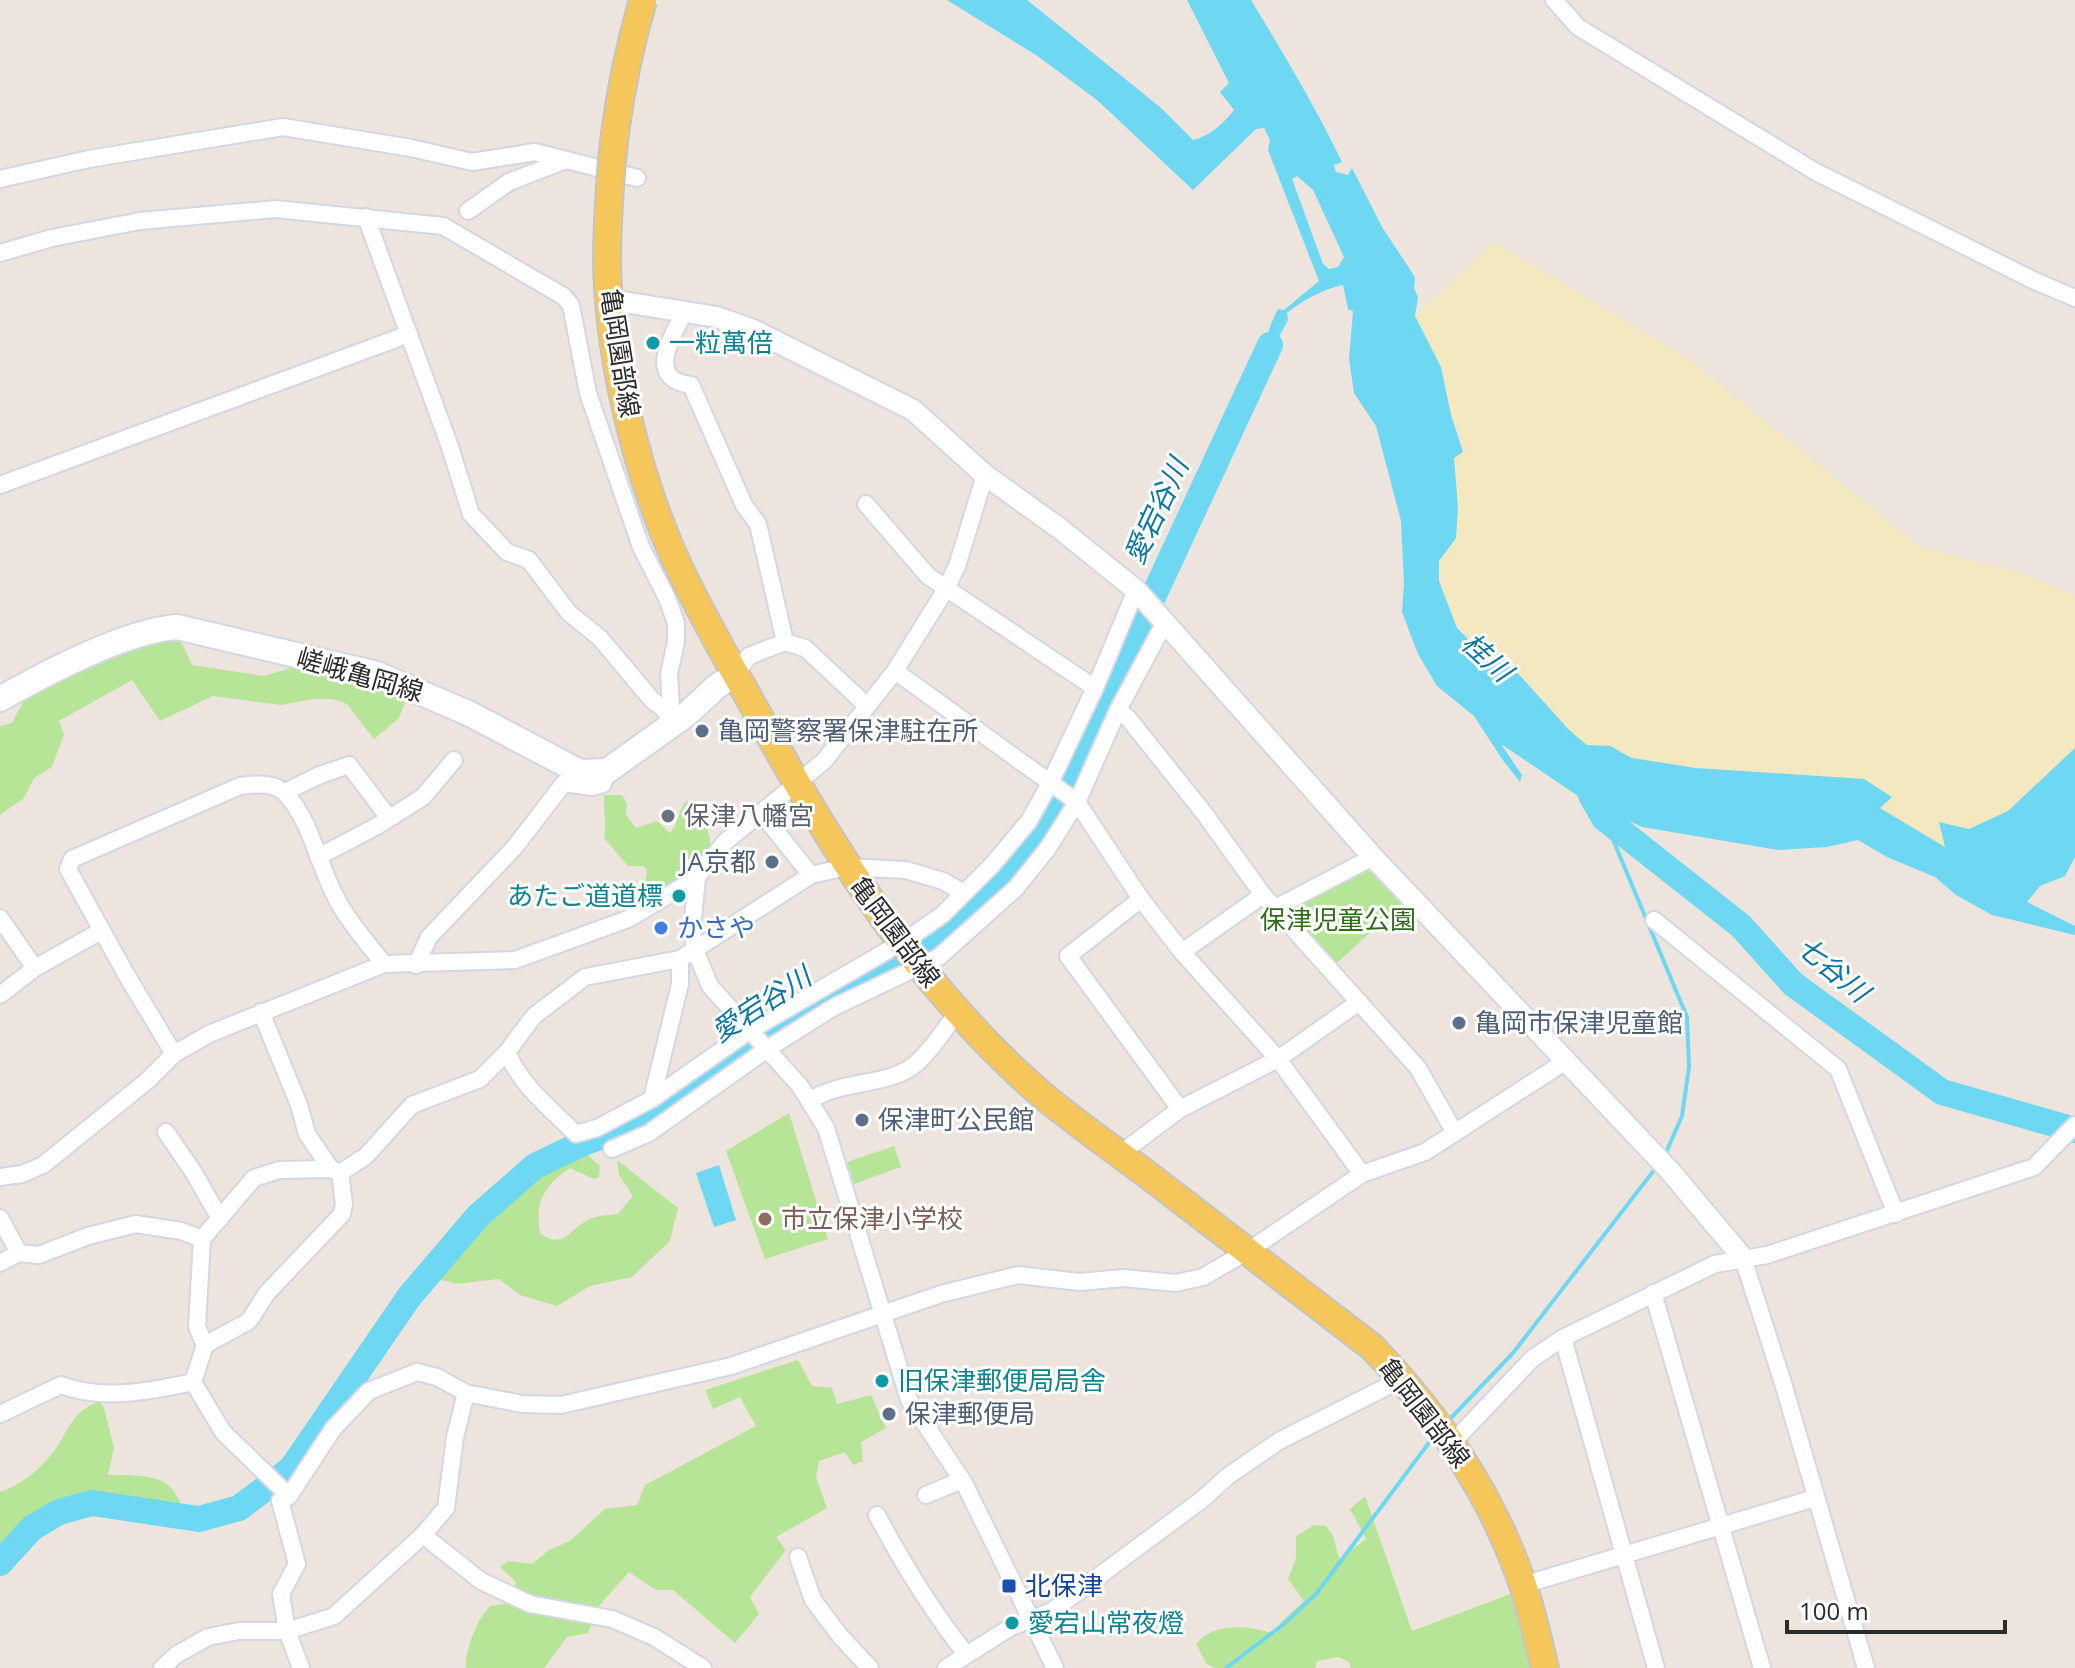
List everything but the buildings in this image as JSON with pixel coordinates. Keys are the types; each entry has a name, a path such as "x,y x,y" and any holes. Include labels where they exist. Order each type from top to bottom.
{"main road":[{"name":"亀岡園部線","path":"643,0 615,117 608,197 607,255 614,341 622,391 642,471 679,567 736,674 846,867 910,955 958,1012 1041,1093 1372,1347 1402,1379 1445,1433 1492,1510 1523,1585 1545,1668"},
{"name":"嵯峨亀岡線","path":"0,699 120,640 177,627 377,674 445,702 580,772 607,771"},
{"path":"607,771 736,674"}],"street":[{"path":"1554,0 1578,27 1816,172 2075,298"},
{"path":"0,179 89,159 283,127 411,148 472,162 535,152 637,178"},
{"path":"468,211 509,182 566,160"},
{"path":"0,253 52,238 140,221 276,209 443,226 563,296 571,305 592,406 641,547 676,623 676,642 669,674 672,724"},
{"path":"366,217 471,514 507,552 529,560 569,613 600,638 652,700 664,709 672,724"},
{"path":"611,300 685,310 753,330 913,410 985,475 1059,528 1139,593 1373,857 1670,1171 1743,1258 1866,1668"},
{"path":"685,310 663,360 665,371 678,383 691,385 744,505 758,524 785,642"},
{"path":"0,485 409,334"},
{"path":"0,1177 22,1174 43,1165 147,1081 174,1054 209,1034 384,964 515,960 628,919 697,878 725,842 824,761 895,671 957,566 985,475"},
{"path":"866,504 928,576 1095,688"},
{"path":"612,1149 649,1133 758,1040 859,994 910,955 942,915 1029,821 1053,785 1139,593"},
{"path":"507,1052 525,1084 576,1134 597,1128 652,1099 910,955 939,957 1016,888 1048,848 1075,801 1162,618"},
{"path":"736,674 749,656 785,642 805,648 866,705"},
{"path":"895,671 1075,801 1141,899 1182,952 1278,1059 1362,1174"},
{"path":"1118,710 1128,718 1204,813 1263,895 1277,907 1418,1068 1455,1133"},
{"path":"318,857 423,797 454,760"},
{"path":"285,792 349,765 389,818"},
{"path":"416,965 429,937 514,848 564,783 592,787 603,784 607,771"},
{"path":"174,1054 68,869 72,859 240,786 271,786 285,792 297,810 339,905 384,964"},
{"path":"762,814 811,875"},
{"path":"1277,907 1373,857"},
{"path":"285,1493 262,1467 223,1432 193,1382 205,1345 197,1327 202,1239 254,1178 279,1170 335,1171 366,1156 412,1105 480,1079 507,1052 534,1016 585,977 688,954 811,875 846,867 921,873 964,893"},
{"path":"652,1099 688,954 697,878"},
{"path":"1182,952 1263,895"},
{"path":"1141,899 1068,956 1180,1109"},
{"path":"0,918 35,968"},
{"path":"1654,920 1838,1069 1896,1214"},
{"path":"0,995 35,968 101,931"},
{"path":"688,954 710,986 811,1100 826,1128 909,1400 962,1480 1055,1668"},
{"path":"1120,1154 1180,1109 1278,1059 1359,1002"},
{"path":"205,1345 249,1321 267,1293 342,1214 344,1204 335,1171 307,1134 299,1105 261,1012"},
{"path":"811,1100 826,1091 890,1076 912,1067 958,1012"},
{"path":"301,1668 287,1631 281,1594 297,1564 280,1501 333,1429 369,1391 417,1372 437,1377 466,1393 522,1404 561,1405 731,1366 941,1294 1018,1275 1080,1282 1123,1278 1176,1283 1203,1277 1248,1251 1362,1174 1425,1152 1566,1061"},
{"path":"1445,1433 1533,1358 1563,1338 1653,1293 1715,1264 1767,1255 2034,1167 2075,1125"},
{"path":"166,1132 220,1219"},
{"path":"0,1218 19,1253"},
{"path":"0,1263 19,1253 39,1255 88,1236 136,1224 181,1231 202,1239"},
{"path":"1653,1293 1762,1668"},
{"path":"1563,1338 1656,1668"},
{"path":"946,1668 1011,1627 1052,1611 1204,1498 1228,1476 1279,1441 1402,1379"},
{"path":"2,1411 61,1385 87,1392 125,1392 160,1390 193,1382"},
{"path":"162,1668 176,1655 208,1637 239,1631 287,1631 334,1616 423,1535 446,1508 455,1437 466,1393"},
{"path":"926,1495 962,1480"},
{"path":"1523,1585 1815,1498"},
{"path":"877,1515 903,1565 966,1654"},
{"path":"423,1535 481,1581 530,1604 612,1619 654,1637 703,1668"},
{"path":"798,1557 813,1600 870,1668"}],"green space":[{"path":"179,637 192,665 264,676 294,667 391,689 407,697 399,718 374,739 347,704 334,699 281,705 213,696 160,721 132,680 59,721 64,734 52,767 34,778 24,798 0,815 0,726 12,723 25,698 119,651"},
{"path":"604,795 622,795 627,804 626,815 636,828 657,821 670,833 687,801 700,803 707,815 708,852 684,875 648,898 645,888 647,870 643,866 628,866 604,838"},
{"name":"保津児童公園","path":"1362,869 1371,872 1401,904 1336,964 1293,917 1293,908"},
{"path":"789,1113 828,1239 765,1259 726,1151"},
{"path":"894,1146 901,1167 854,1184 847,1162"},
{"path":"582,1150 600,1166 599,1177 594,1179 570,1168 553,1181 540,1204 540,1233 556,1240 562,1239 592,1218 618,1214 633,1196 619,1175 617,1160 678,1208 670,1241 632,1277 590,1286 557,1306 520,1295 499,1279 456,1284 440,1279 512,1193 557,1162"},
{"path":"798,1360 812,1386 832,1388 837,1404 871,1395 886,1428 861,1442 863,1461 853,1465 845,1452 819,1461 816,1477 827,1508 776,1537 786,1550 750,1597 759,1614 735,1643 673,1590 656,1590 629,1572 599,1606 588,1633 567,1637 544,1668 466,1668 470,1644 485,1612 490,1606 510,1603 516,1582 500,1567 508,1561 532,1564 549,1550 570,1541 605,1509 637,1505 645,1485 756,1426 740,1397 713,1409 705,1390"},
{"path":"95,1403 101,1403 104,1408 114,1448 108,1475 145,1477 169,1485 187,1514 184,1523 177,1526 152,1514 120,1516 112,1510 84,1510 77,1497 71,1497 0,1556 0,1492 21,1482 40,1467 74,1419"},
{"path":"1365,1496 1412,1631 1510,1594 1533,1668 1351,1668 1349,1662 1339,1657 1317,1661 1315,1668 1215,1668 1206,1663 1196,1644 1214,1631 1234,1627 1276,1634 1280,1623 1304,1601 1288,1579 1296,1558 1296,1536 1314,1525 1326,1526 1333,1535 1339,1559 1366,1539 1350,1509"}],"sand":[{"path":"1494,242 1690,360 1920,547 2017,572 2075,595 2075,748 2008,811 1969,829 1946,848 1879,808 1892,797 1632,758 1610,746 1587,745 1569,730 1514,669 1477,648 1457,628 1439,581 1439,561 1456,538 1458,508 1454,457 1460,436 1451,415 1441,367 1415,316"}],"water":[{"name":"桂川","path":"947,0 1027,0 1160,107 1193,140 1216,129 1234,110 1220,92 1229,83 1187,0 1251,0 1310,100 1342,162 1334,165 1336,172 1348,175 1352,168 1382,227 1415,277 1414,288 1418,297 1415,316 1441,367 1463,452 1454,458 1458,508 1456,538 1439,561 1439,581 1457,628 1477,648 1514,669 1569,730 1587,745 1610,746 1632,758 1696,768 1864,779 1892,797 1880,808 1945,847 1939,822 1969,829 2008,811 2075,748 2075,857 2065,876 2040,886 2027,902 2075,926 2075,935 1992,915 1956,895 1935,877 1887,857 1858,840 1827,847 1778,850 1642,827 1622,818 1621,821 1679,866 1680,876 1634,845 1584,800 1501,744 1522,775 1520,782 1474,716 1437,686 1418,654 1402,612 1401,521 1376,426 1354,393 1349,359 1353,311 1348,309 1343,285 1314,296 1287,313 1288,320 1259,374 1252,376 1278,309 1284,310 1319,281 1268,150 1270,140 1264,128 1256,129 1193,190 1097,100 1036,55","holes":["1297,176 1313,190 1344,257 1338,267 1329,269 1323,264 1292,179"]},
{"path":"719,1165 736,1220 714,1227 696,1173"}],"waterway":[{"name":"愛宕谷川","path":"0,1563 32,1528 59,1512 92,1503 199,1519 239,1508 291,1469 409,1297 478,1216 535,1166 583,1143 644,1120 806,1009 933,941 976,907 1048,817 1068,780 1270,345"},
{"name":"七谷川","path":"1591,795 1604,818 1741,926 1793,984 1942,1092 2075,1130"},
{"path":"1604,818 1687,1017 1689,1067 1682,1116 1665,1155"},
{"path":"1448,1421 1513,1353 1658,1165"},
{"path":"1226,1668 1284,1624 1317,1593 1434,1436"}],"place":[{"name":"一粒萬倍","path":"653,343"},
{"name":"亀岡警察署保津駐在所","path":"702,731"},
{"name":"保津八幡宮","path":"668,816"},
{"name":"JA京都","path":"772,862"},
{"name":"あたご道道標","path":"679,896"},
{"name":"かさや","path":"661,928"},
{"name":"亀岡市保津児童館","path":"1459,1023"},
{"name":"保津町公民館","path":"862,1120"},
{"name":"市立保津小学校","path":"765,1219"},
{"name":"旧保津郵便局局舎","path":"882,1381"},
{"name":"保津郵便局","path":"889,1414"},
{"name":"北保津","path":"1009,1586"},
{"name":"愛宕山常夜燈","path":"1012,1623"}]}
